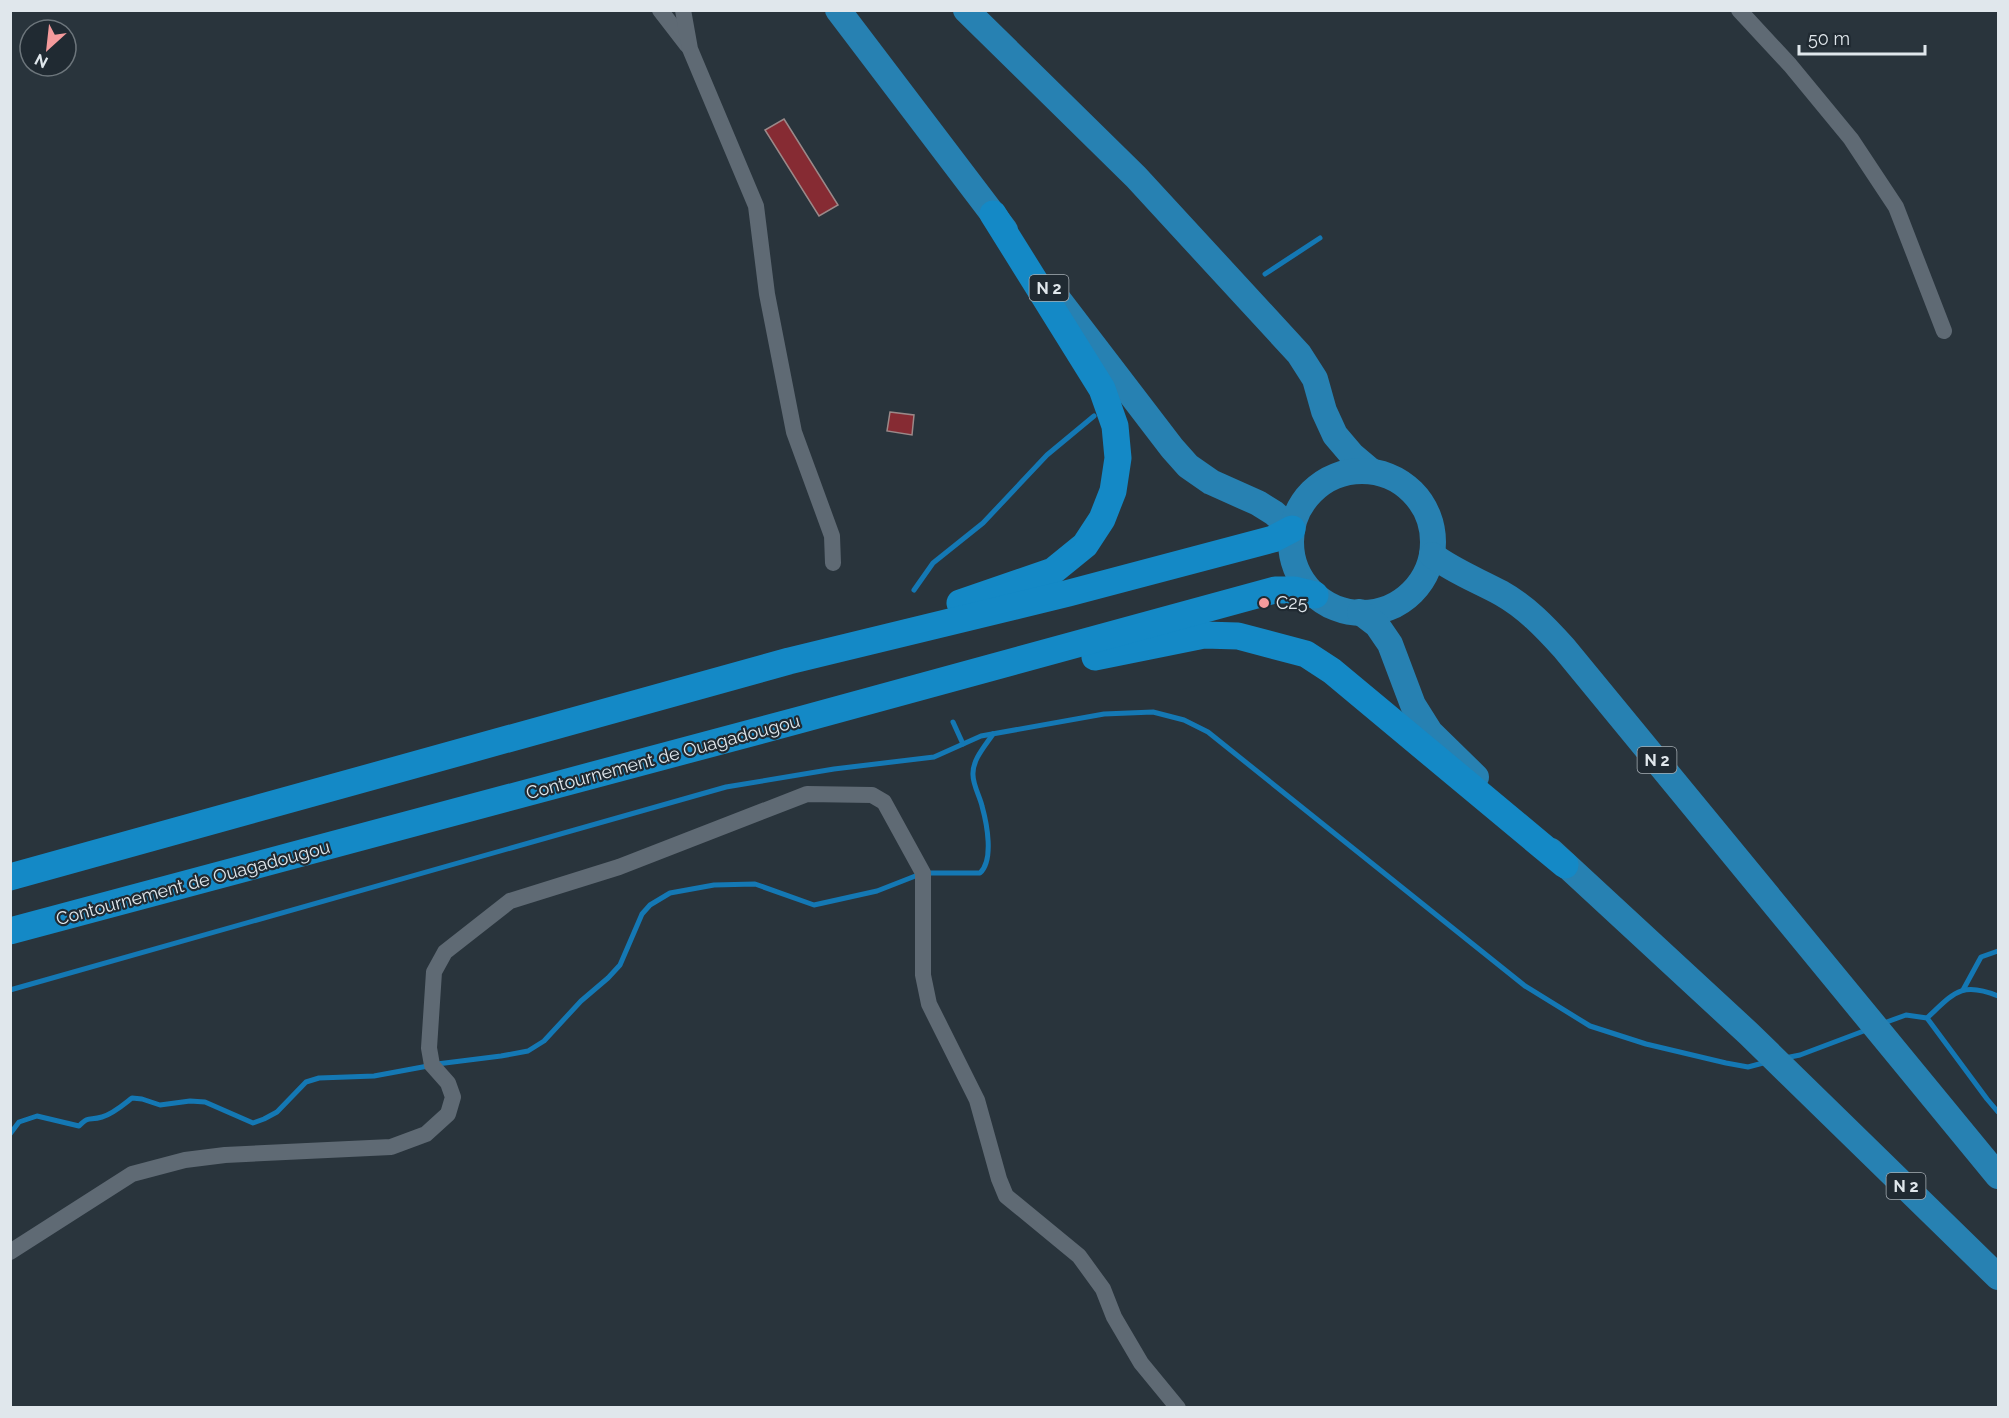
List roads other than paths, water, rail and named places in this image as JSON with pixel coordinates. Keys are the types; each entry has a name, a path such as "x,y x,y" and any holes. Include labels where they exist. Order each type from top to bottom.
{"highway":[{"path":"789,661 1053,571 1084,545 1102,519 1113,491 1118,458 1115,426 1102,388 993,214"},
{"path":"10,877 789,661 1068,593 1273,539 1292,529"},
{"name":"Contournement de Ouagadougou","path":"10,932 1275,590 1294,590 1315,595"},
{"path":"803,719 1167,642 1204,635 1238,636 1305,654 1332,671 1565,865"}],"main road":[{"name":"N 2","path":"838,10 1172,448 1188,466 1211,483 1258,503 1292,529"},
{"path":"966,10 1136,177 1299,354 1315,379 1324,411 1335,435 1352,456 1371,471"},
{"name":"Contournement de Ouagadougou","path":"1371,471 1395,479 1413,492 1426,510 1432,532 1432,555 1425,576 1411,594 1392,607 1371,613 1348,612 1327,604 1315,595 1308,589 1295,568 1290,543 1293,519 1305,498 1323,481 1346,472 1371,471"},
{"name":"N 2","path":"1432,555 1450,568 1501,593 1541,622 1998,1176"},
{"name":"N 2","path":"1360,612 1377,625 1389,644 1413,705 1430,732 1565,865 1749,1034 1998,1277"}],"street":[{"path":"660,10 690,49"},
{"path":"683,10 690,49 756,206 767,294 794,432 832,536 833,563"},
{"path":"1739,10 1790,65 1851,139 1896,207 1944,331"},
{"path":"10,1252 132,1174 185,1160 225,1155 391,1147 426,1134 448,1114 453,1097 448,1083 432,1065 429,1048 434,972 445,952 510,901 619,867 807,794 872,795 884,802 923,873 923,975 929,1004 977,1100 1006,1196 1079,1256 1103,1289 1114,1317 1141,1363 1178,1407"}],"waterway":[{"path":"1265,274 1320,238"},
{"path":"914,590 933,563 983,523 1047,455 1094,416"},
{"path":"10,990 726,787 834,769 934,757 981,736 1104,714 1153,712 1184,720 1208,732 1525,986 1590,1026 1646,1044 1726,1063 1748,1067 1767,1062"},
{"path":"953,722 963,744"},
{"path":"437,1064 528,1051 544,1041 581,1001 620,965 642,914 650,905 670,893 714,885 755,884 814,905 877,891 923,873 980,873 987,860 988,841 984,814 973,779 973,769 980,753 993,734"},
{"path":"1963,990 1981,957 1998,951"},
{"path":"1927,1018 1959,992 1975,990 1998,996"},
{"path":"1884,1023 1906,1015 1927,1018 1998,1112"},
{"path":"1785,1058 1800,1055 1869,1029"},
{"path":"10,1134 19,1122 37,1116 79,1126 88,1119 110,1114 132,1098 160,1105 190,1101 205,1102 253,1123 277,1112 306,1082 319,1078 374,1076 428,1066"}],"place":[{"name":"C25","path":"1264,603"}]}
